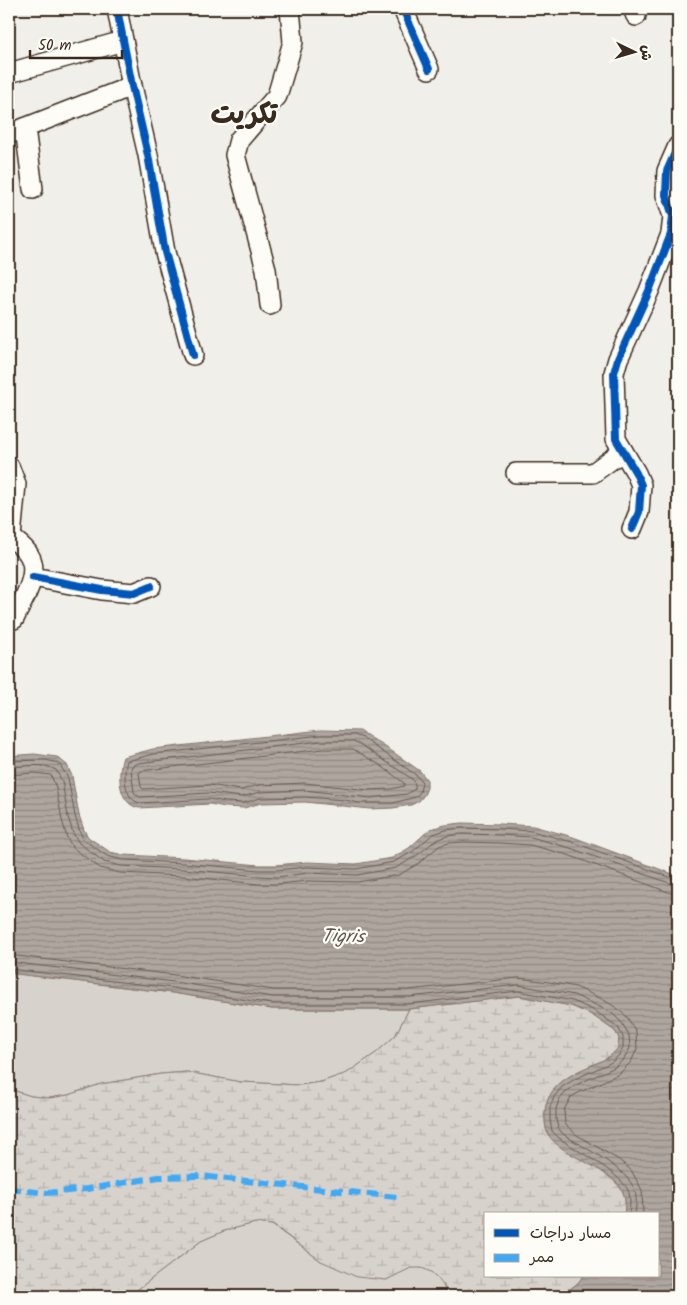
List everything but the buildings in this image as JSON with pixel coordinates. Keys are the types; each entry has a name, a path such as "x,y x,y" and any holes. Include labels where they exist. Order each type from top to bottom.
{"street":[{"path":"117,9 148,155 165,252 193,354"},
{"path":"270,305 266,269 235,155 239,140 277,96 293,42 291,9"},
{"path":"403,9 429,69"},
{"path":"9,73 123,41"},
{"path":"32,189 17,131 132,86"},
{"path":"632,529 639,512 641,485 616,439 614,373 618,359 650,291 671,234 673,216 666,195 667,171 678,146"},
{"path":"516,473 593,473 622,451"},
{"path":"9,466 16,484 10,536 30,556 33,565 33,577 14,619"},
{"path":"33,577 102,590 134,592 151,586"}],"green space":[{"path":"9,973 173,993 272,1009 409,1009 395,1036 376,1053 347,1073 321,1082 300,1085 241,1082 187,1072 161,1074 101,1084 68,1095 49,1098 31,1096 9,1089"},
{"path":"519,996 572,1006 592,1015 615,1031 619,1038 618,1048 612,1054 602,1061 573,1074 558,1085 548,1100 545,1109 545,1121 550,1136 563,1147 605,1174 621,1188 625,1200 624,1212 484,1212 484,1278 582,1278 561,1296 448,1296 443,1283 431,1272 422,1268 411,1268 386,1280 357,1277 321,1261 273,1225 255,1223 224,1231 201,1241 129,1296 9,1296 9,1089 31,1096 50,1098 68,1095 101,1084 161,1074 187,1072 241,1082 300,1085 321,1082 347,1073 376,1053 395,1036 409,1009"},
{"path":"255,1223 272,1225 321,1261 386,1280 411,1268 418,1267 424,1269 439,1279 448,1296 129,1296 201,1241 224,1231"}],"water":[{"path":"321,730 360,731 420,771 427,780 427,788 424,795 419,801 411,805 370,809 305,802 261,803 244,808 210,804 139,808 127,801 123,795 120,772 123,757 153,749"},
{"name":"Tigris","path":"34,754 57,757 67,765 72,776 79,815 88,837 110,852 124,855 259,865 307,862 356,864 392,858 409,848 430,829 462,823 500,824 533,826 573,837 678,876 678,1296 561,1296 582,1278 660,1278 660,1212 624,1212 625,1197 620,1186 601,1171 565,1150 555,1142 546,1129 545,1109 552,1092 558,1085 573,1074 609,1057 618,1048 619,1038 615,1031 592,1015 571,1006 519,996 409,1009 272,1009 173,993 9,973 9,756"}],"marked path":[{"path":"9,1189 47,1193 87,1189 159,1177 200,1176 397,1197"}],"cycle path":[{"path":"117,9 148,155 165,252 193,355"},
{"path":"403,9 429,69"},
{"path":"632,529 639,512 641,485 616,439 614,373 618,359 649,291 671,234 673,216 666,195 667,171 678,146"},
{"path":"33,577 102,590 134,593 151,586"}],"district":[{"name":"تكريت","path":"244,113"}]}
